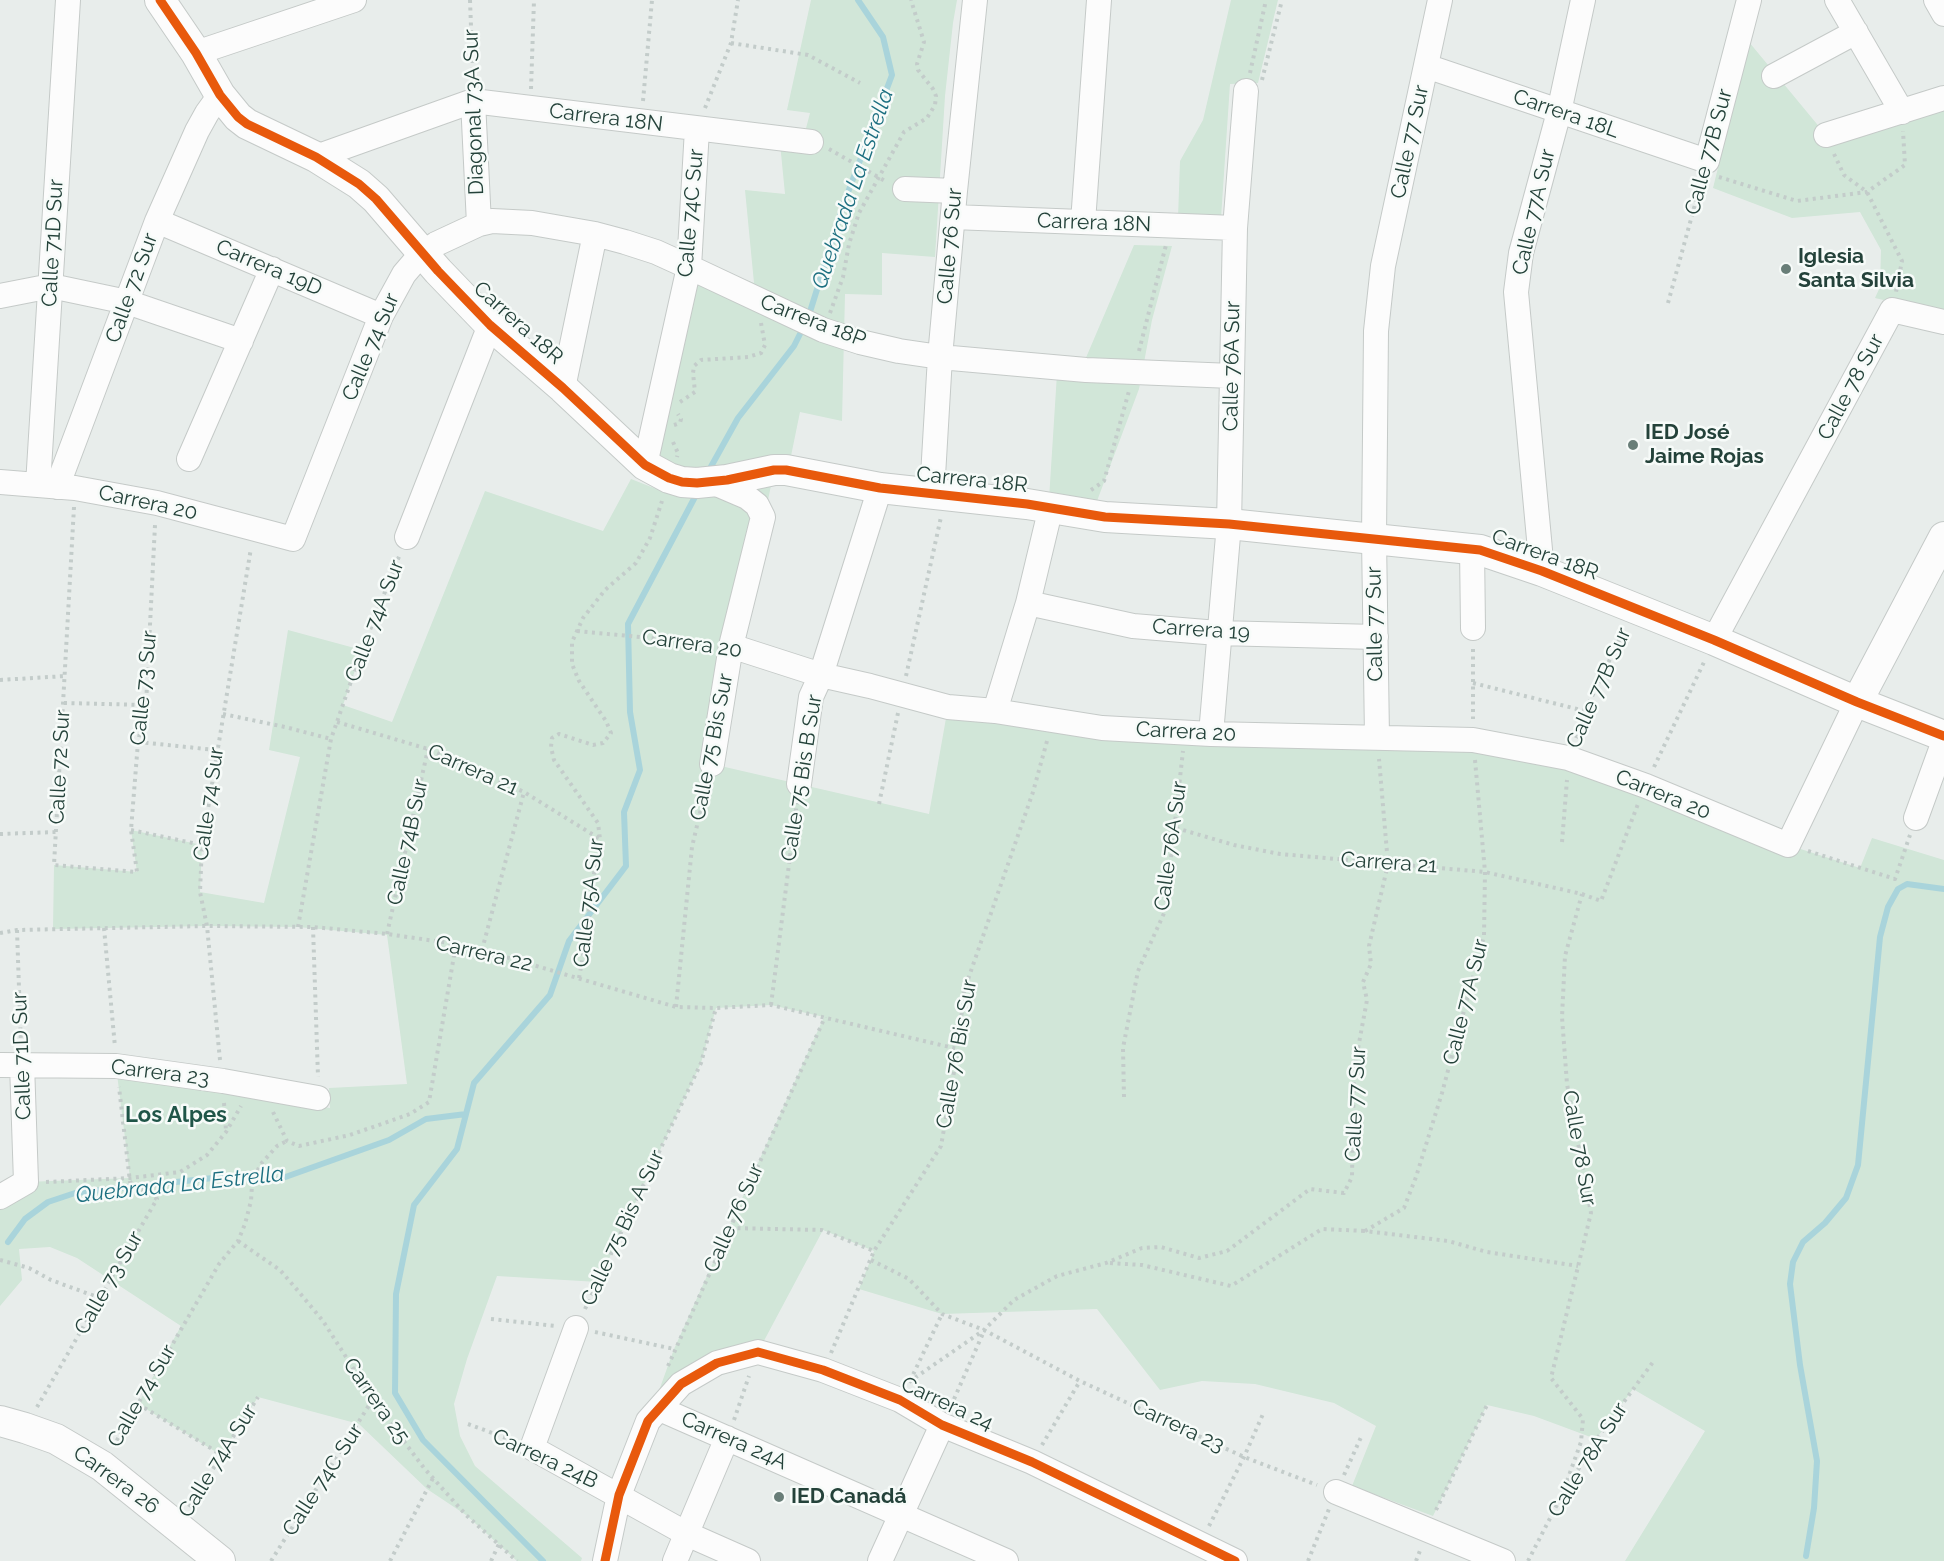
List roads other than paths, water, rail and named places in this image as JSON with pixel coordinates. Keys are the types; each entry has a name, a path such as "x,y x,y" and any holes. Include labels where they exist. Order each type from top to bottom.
{"street":[{"name":"Calle 71D Sur","path":"57,487 51,286 68,0"},
{"name":"Carrera 18R","path":"160,0 196,52 220,95 238,117 247,124 316,157 350,178 376,200 422,254 490,325 657,471 682,482 712,482 760,472 786,470 880,488 1051,507 1127,519 1229,524 1472,548 1542,571 1635,608 1857,702 1944,736"},
{"path":"196,52 354,0"},
{"name":"Calle 76 Sur","path":"939,494 940,357 975,0"},
{"path":"1083,222 1099,0"},
{"name":"Calle 77 Sur","path":"1377,737 1374,538 1377,320 1383,266 1440,0"},
{"name":"Calle 77A Sur","path":"1542,571 1516,292 1521,253 1559,112 1583,0"},
{"name":"Calle 77B Sur","path":"1705,166 1749,0"},
{"path":"1838,0 1902,112"},
{"path":"1936,0 1944,14"},
{"path":"1774,76 1856,32"},
{"name":"Carrera 18L","path":"1426,66 1705,166"},
{"name":"Calle 76A Sur","path":"1211,734 1229,524 1235,228 1246,91"},
{"name":"Calle 72 Sur","path":"57,487 157,221 197,130 220,95"},
{"path":"1826,135 1944,98"},
{"path":"316,157 473,101"},
{"name":"Carrera 18N","path":"473,101 811,142"},
{"name":"Diagonal 73A Sur","path":"473,101 479,224"},
{"name":"Calle 74C Sur","path":"657,471 689,267 697,129"},
{"path":"905,189 955,191"},
{"name":"Carrera 18N","path":"953,218 1235,228"},
{"name":"Carrera 19D","path":"157,221 381,316"},
{"name":"Carrera 18P","path":"479,224 505,221 595,234 656,252 823,330 899,351 940,357 1086,370 1232,376"},
{"name":"Calle 74 Sur","path":"293,539 381,316 404,274 422,254 454,235 479,224"},
{"path":"563,388 595,234"},
{"path":"189,459 272,270"},
{"path":"0,296 51,286 127,302 241,341"},
{"name":"Calle 78 Sur","path":"1714,640 1892,310 1944,322"},
{"name":"Calle 74A Sur","path":"407,537 490,325"},
{"name":"Carrera 20","path":"0,482 57,487 156,503 293,539"},
{"name":"Calle 75 Bis Sur","path":"711,764 731,646 763,517 757,505 747,497 712,482"},
{"name":"Calle 75 Bis B Sur","path":"799,784 811,697 821,675 880,488"},
{"path":"995,711 1028,603 1051,507"},
{"path":"1857,702 1936,570 1944,537"},
{"path":"1472,548 1473,628"},
{"name":"Carrera 19","path":"1028,603 1133,626 1218,633 1376,636"},
{"name":"Carrera 20","path":"731,646 821,675 948,707 995,711 1102,728 1211,734 1473,740 1568,758 1646,786 1788,845 1857,702"},
{"path":"1916,818 1944,741"},
{"name":"Calle 71D Sur","path":"0,1197 27,1182 11,1065"},
{"name":"Carrera 23","path":"11,1065 116,1066 223,1081 318,1098"},
{"name":"Calle 75 Bis A Sur","path":"532,1448 576,1328"},
{"name":"Carrera 24","path":"654,1415 681,1384 717,1364 758,1352 904,1392 942,1425 1032,1462 1196,1553 1235,1561"},
{"path":"604,1561 619,1495 654,1415"},
{"name":"Carrera 24A","path":"654,1415 728,1438 1006,1561"},
{"name":"Carrera 26","path":"12,1424 56,1439 102,1466 220,1561"},
{"path":"880,1561 942,1425"},
{"path":"675,1561 728,1438"},
{"name":"Carrera 24B","path":"532,1448 687,1534 748,1561"},
{"path":"1336,1492 1503,1561"}],"waterway":[{"name":"Quebrada La Estrella","path":"809,315 844,203 892,75 883,37 858,0"},
{"name":"Quebrada La Estrella","path":"708,472 738,418 794,346 800,334"},
{"name":"Quebrada La Estrella","path":"543,1561 423,1440 395,1393 396,1294 414,1205 457,1149 474,1083 550,995 569,941 626,866 624,812 640,770 630,712 628,624 696,495"},
{"path":"1806,1556 1814,1508 1817,1461 1800,1365 1790,1284 1793,1262 1803,1242 1825,1223 1846,1198 1858,1165 1880,937 1888,907 1898,889 1907,884 1944,889"},
{"name":"Quebrada La Estrella","path":"8,1242 25,1219 48,1202 75,1193 222,1177 277,1180 389,1140 426,1119 466,1114"}],"place":[{"name":"Iglesia Santa Silvia","path":"1786,269"},
{"name":"IED José Jaime Rojas","path":"1633,445"},
{"name":"IED Canadá","path":"779,1497"}],"district":[{"name":"Los Alpes","path":"176,1115"}]}
